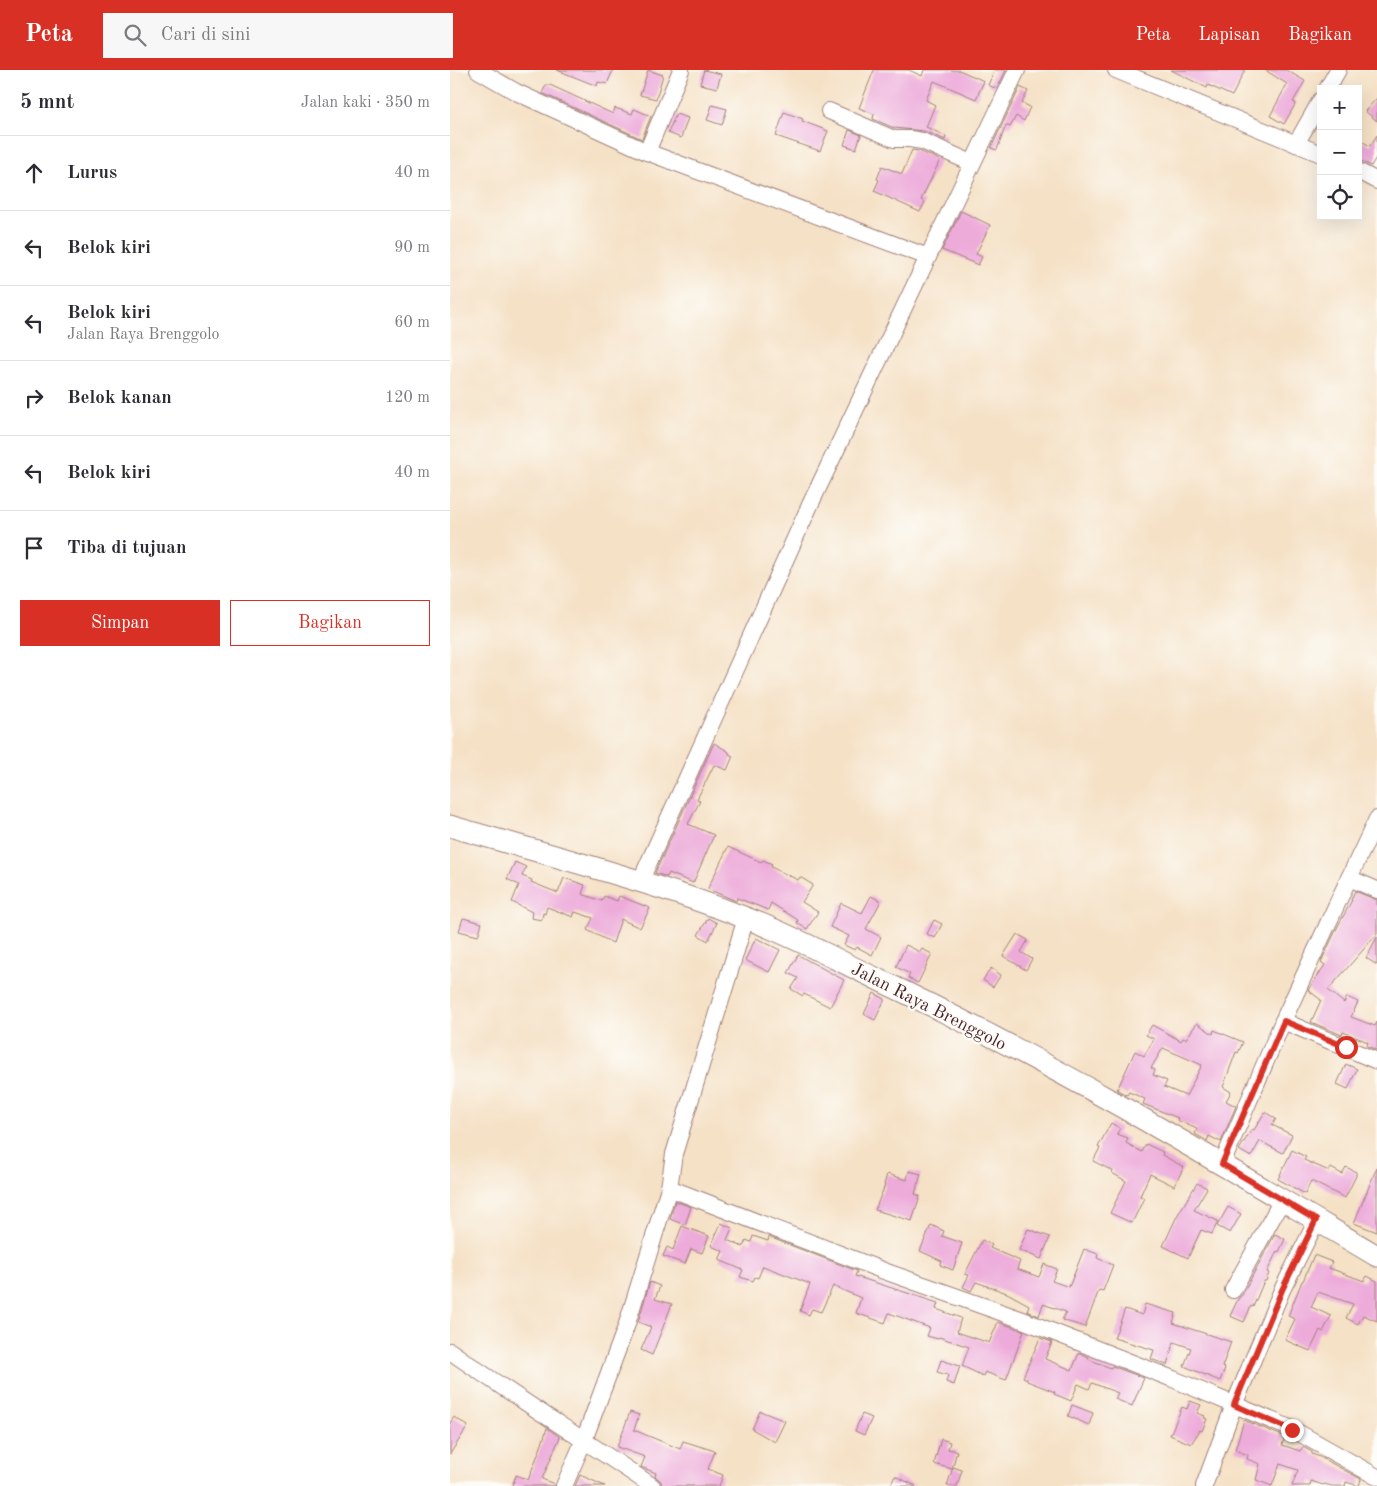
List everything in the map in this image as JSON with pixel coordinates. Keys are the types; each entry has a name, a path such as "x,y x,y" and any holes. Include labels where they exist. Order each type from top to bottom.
{"main road":[{"name":"Jalan Raya Brenggolo","path":"450,826 640,882 746,918 811,946 938,1008 1113,1102 1377,1256"}],"street":[{"path":"478,70 516,92 647,152 928,257"},
{"path":"647,152 681,70"},
{"path":"640,882 810,505 1017,70"},
{"path":"1116,70 1317,152"},
{"path":"1329,85 1338,70"},
{"path":"1296,144 1317,107"},
{"path":"829,112 894,140 910,139 922,142 972,163"},
{"path":"1362,173 1377,180"},
{"path":"1222,1164 1284,1021 1377,819"},
{"path":"1349,878 1377,890"},
{"path":"564,1486 584,1440 626,1327 669,1188 674,1154 746,918"},
{"path":"1284,1021 1377,1061"},
{"path":"669,1188 780,1229 884,1271 1020,1319 1234,1405 1292,1430 1377,1477"},
{"path":"1233,1290 1282,1200"},
{"path":"1204,1486 1234,1405 1282,1290 1316,1220"},
{"path":"450,1351 513,1395 652,1486"}],"building":[{"path":"557,70 613,70 607,84 598,82 597,86"},
{"path":"648,70 663,75 656,99 640,95"},
{"path":"704,70 721,74 717,88 700,84"},
{"path":"874,70 909,70 922,76 924,70 959,70 984,81 976,99 934,81 926,100 935,105 926,127 946,136 945,140 924,131 894,128 873,119 874,114 859,108"},
{"path":"995,70 1006,70 997,89 988,85"},
{"path":"1171,70 1245,70 1232,96 1208,85 1207,88"},
{"path":"1265,70 1286,70 1305,81 1293,102 1296,103 1284,124 1270,116 1287,84"},
{"path":"546,85 550,85 613,114 615,108 632,114 634,109 651,116 642,139 542,93"},
{"path":"1020,87 1028,91 1022,103 1030,107 1024,121 1016,116 1010,127 1006,125 997,150 991,148"},
{"path":"1377,98 1377,121 1365,111"},
{"path":"712,105 727,109 722,125 707,120"},
{"path":"784,112 828,131 820,151 776,136"},
{"path":"676,114 688,118 681,138 668,133"},
{"path":"849,130 861,135 856,149 844,145"},
{"path":"1377,135 1377,156 1371,166 1362,161 1362,141 1370,146"},
{"path":"912,150 940,160 921,200 925,202 920,212 874,191 882,166 902,174"},
{"path":"961,211 990,225 976,254 982,257 978,265 942,250"},
{"path":"714,743 733,756 727,770 714,765 697,799 700,801 688,824 714,835 694,881 693,883 669,873 667,877 655,873"},
{"path":"728,847 761,862 763,860 772,864 771,867 798,880 800,877 813,885 802,902 818,912 807,929 797,923 798,920 771,903 768,910 737,898 736,901 708,888"},
{"path":"515,862 526,867 522,876 532,880 531,882 558,893 564,878 585,885 582,894 602,901 604,896 617,901 619,896 650,908 640,928 621,919 613,943 587,930 593,918 575,912 573,917 547,907 545,914 543,913 542,920 531,918 532,912 512,902 519,885 507,879"},
{"path":"1355,891 1377,900 1377,934 1328,990 1344,1003 1347,997 1358,1002 1351,1017 1375,1026 1377,1022 1377,1050 1367,1046 1368,1042 1343,1032 1342,1035 1311,1022 1321,1000 1308,990 1325,965 1321,962"},
{"path":"871,896 881,901 866,929 881,937 872,955 857,947 855,950 844,945 849,936 830,927 841,903 862,913"},
{"path":"463,918 482,923 478,936 459,931"},
{"path":"708,918 717,923 708,941 698,935"},
{"path":"934,920 942,924 935,938 927,934"},
{"path":"1017,934 1028,940 1021,952 1032,959 1026,970 1003,956"},
{"path":"1377,937 1377,965 1366,958"},
{"path":"756,938 780,950 769,972 745,960"},
{"path":"906,945 920,952 922,949 932,954 918,983 908,978 910,974 896,967"},
{"path":"798,955 844,980 830,1007 791,989 798,978 788,973"},
{"path":"991,968 1001,975 993,987 983,980"},
{"path":"874,993 885,999 875,1020 864,1014"},
{"path":"1197,1023 1213,1034 1214,1030 1243,1042 1238,1053 1236,1052 1223,1087 1231,1092 1226,1101 1236,1106 1221,1142 1209,1136 1207,1141 1195,1134 1197,1129 1177,1120 1178,1118 1143,1104 1145,1099 1129,1092 1127,1095 1117,1090 1135,1051 1144,1056 1154,1039 1146,1035 1152,1025 1181,1041 1183,1038 1186,1039","holes":["1163,1048 1202,1065 1186,1096 1164,1087 1167,1081 1153,1075 1155,1070 1151,1068"]},
{"path":"1346,1064 1357,1069 1348,1089 1337,1084"},
{"path":"1265,1112 1276,1119 1272,1125 1292,1135 1283,1153 1260,1141 1251,1157 1239,1150"},
{"path":"1111,1123 1120,1128 1117,1134 1128,1138 1126,1143 1142,1152 1146,1144 1163,1152 1162,1155 1184,1167 1174,1186 1150,1174 1140,1196 1144,1198 1132,1223 1110,1213 1126,1181 1112,1173 1113,1171 1093,1161"},
{"path":"1292,1150 1306,1157 1304,1160 1329,1171 1331,1168 1342,1174 1346,1167 1356,1172 1356,1176 1345,1198 1311,1181 1305,1194 1278,1179"},
{"path":"1377,1167 1377,1232 1354,1223"},
{"path":"909,1171 921,1174 915,1194 920,1196 912,1221 875,1210 885,1185 887,1174 907,1180"},
{"path":"1197,1183 1207,1188 1194,1210 1218,1221 1212,1234 1201,1230 1188,1258 1163,1246 1177,1216"},
{"path":"675,1201 691,1207 685,1225 670,1219"},
{"path":"1228,1207 1241,1214 1230,1233 1217,1226"},
{"path":"721,1223 732,1228 727,1240 743,1247 746,1240 751,1242 753,1236 768,1241 769,1237 857,1271 855,1276 938,1303 936,1309 961,1318 957,1332 989,1343 998,1322 1024,1331 1006,1380 985,1372 983,1376 962,1366 969,1347 939,1337 938,1339 927,1336 930,1328 889,1313 885,1323 856,1313 861,1298 833,1286 821,1312 812,1309 809,1315 800,1311 810,1284 763,1266 758,1278 755,1277 753,1281 740,1277 743,1270 719,1260 723,1251 711,1246"},
{"path":"931,1225 944,1231 942,1236 962,1243 953,1270 940,1265 942,1261 920,1251"},
{"path":"682,1226 709,1236 702,1253 691,1249 685,1264 663,1256 667,1247 673,1250"},
{"path":"1028,1229 1050,1237 1041,1259 1019,1250"},
{"path":"1275,1234 1285,1239 1267,1272 1269,1273 1266,1281 1264,1281 1253,1307 1251,1306 1244,1322 1230,1316 1238,1299"},
{"path":"982,1240 992,1245 990,1248 1020,1261 1017,1269 1039,1277 1044,1264 1057,1269 1052,1281 1069,1287 1084,1249 1098,1254 1097,1258 1113,1265 1103,1291 1099,1290 1085,1327 1062,1320 1066,1312 1043,1304 1039,1316 1027,1311 1029,1305 1007,1293 976,1282 971,1291 963,1287 969,1275 965,1274"},
{"path":"1314,1255 1332,1262 1329,1268 1364,1281 1367,1276 1377,1281 1377,1321 1363,1315 1358,1324 1346,1318 1353,1304 1318,1292 1311,1307 1331,1316 1323,1332 1320,1330 1310,1351 1285,1340 1295,1319 1288,1316"},
{"path":"650,1282 660,1286 655,1299 672,1304 652,1355 641,1350 651,1327 638,1322"},
{"path":"1145,1304 1176,1313 1173,1323 1231,1342 1222,1367 1225,1368 1220,1381 1184,1366 1191,1348 1174,1342 1167,1365 1151,1359 1154,1350 1114,1338 1125,1309 1142,1315"},
{"path":"1040,1338 1052,1342 1045,1359 1072,1370 1079,1353 1089,1357 1088,1359 1111,1368 1112,1366 1144,1378 1132,1406 1115,1399 1118,1393 1092,1383 1089,1389 1078,1384 1071,1401 1054,1394 1055,1392 1027,1381 1023,1377"},
{"path":"941,1360 960,1366 954,1385 946,1382 948,1375 937,1372"},
{"path":"1190,1401 1201,1405 1197,1413 1205,1416 1204,1418 1207,1419 1202,1431 1200,1430 1191,1444 1170,1435 1182,1407 1187,1409"},
{"path":"1072,1405 1093,1413 1089,1425 1068,1416"},
{"path":"760,1411 785,1421 775,1442 752,1429"},
{"path":"630,1412 639,1415 634,1430 680,1449 683,1441 715,1451 708,1469 723,1475 719,1486 662,1486 661,1481 655,1476 656,1473 641,1467 645,1457 617,1447"},
{"path":"862,1414 872,1418 864,1435 855,1431"},
{"path":"454,1417 468,1426 450,1454 450,1423"},
{"path":"1244,1420 1285,1437 1282,1445 1300,1451 1303,1447 1312,1452 1312,1454 1361,1479 1359,1486 1346,1482 1345,1486 1332,1486 1311,1481 1310,1486 1292,1486 1298,1470 1280,1464 1272,1486 1256,1480 1260,1464 1247,1459 1248,1455 1235,1450"},
{"path":"547,1428 560,1437 542,1479 554,1484 554,1486 512,1486 516,1475 528,1480"},
{"path":"941,1439 950,1442 948,1449 957,1451 952,1469 934,1464"},
{"path":"953,1467 962,1470 957,1486 947,1486"},
{"path":"580,1475 605,1486 575,1486"},
{"path":"895,1476 916,1486 890,1486"}],"route":[{"path":"1292,1430 1234,1405 1282,1290 1316,1220 1222,1164 1284,1021 1346,1047"}]}
